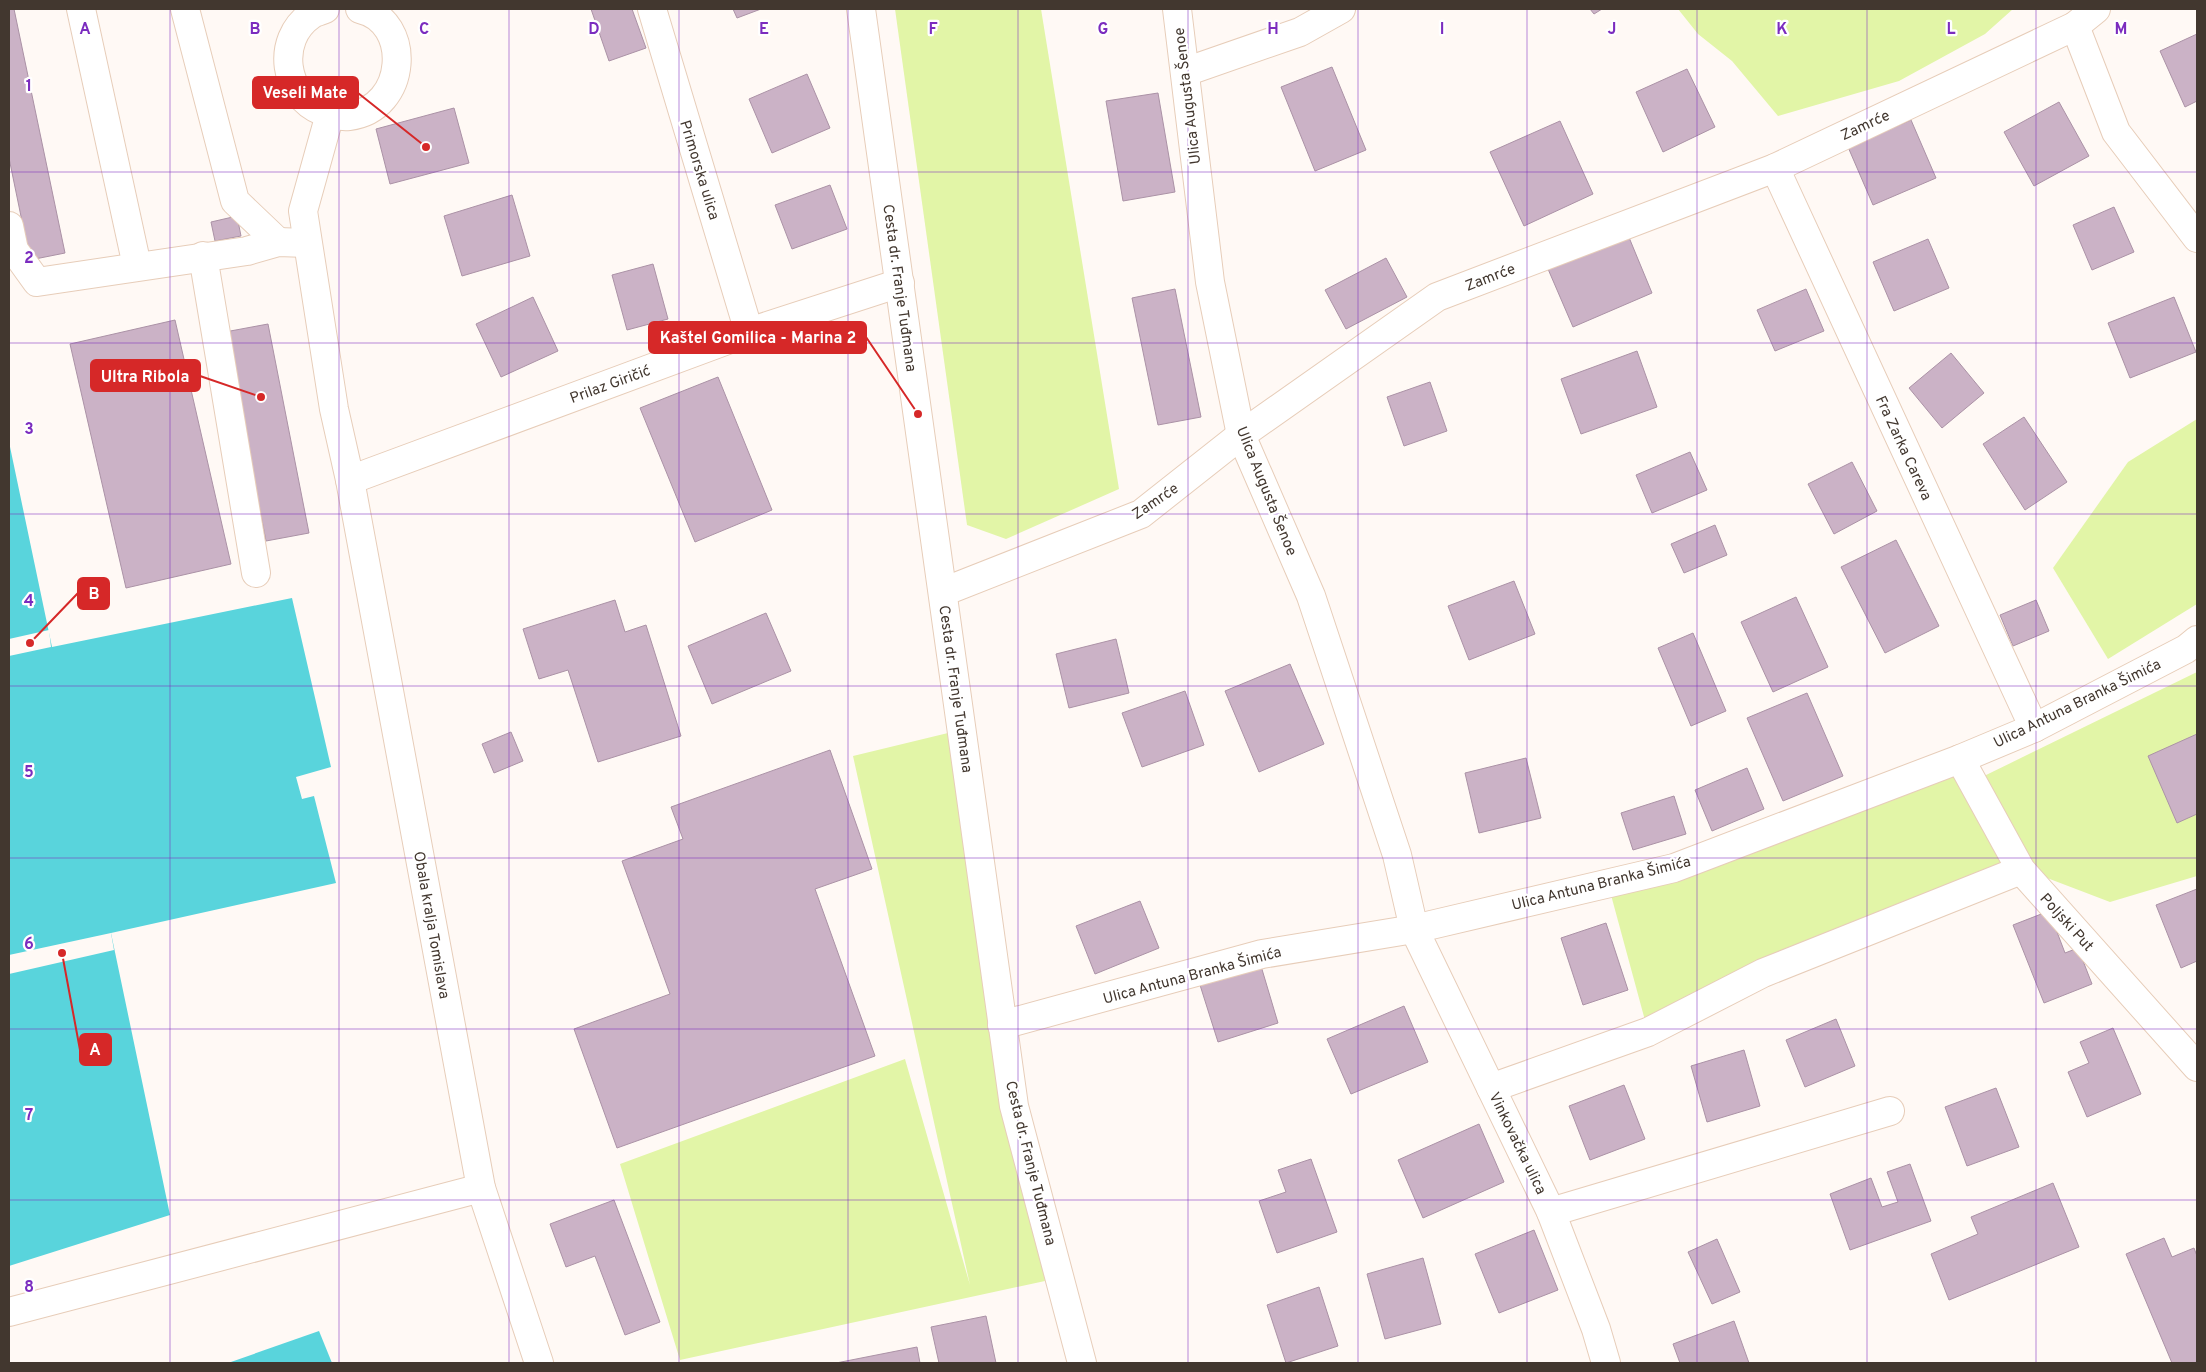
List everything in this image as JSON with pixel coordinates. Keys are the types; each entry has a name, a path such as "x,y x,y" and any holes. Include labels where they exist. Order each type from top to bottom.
{"street":[{"path":"81,9 137,266"},
{"path":"185,9 235,201 278,242"},
{"path":"325,9 311,15 299,28 290,44 288,62 291,80 300,96 313,108 330,114 348,116 365,111 380,101 392,86 397,69 397,51 391,34 379,20 360,9"},
{"name":"Primorska ulica","path":"652,9 749,332"},
{"name":"Cesta dr. Franje Tuđmana","path":"861,9 1014,1106 1082,1363"},
{"name":"Ulica Augusta Šenoe","path":"1177,9 1210,282 1241,435 1311,596 1397,855 1414,929"},
{"path":"1185,72 1300,32 1341,9"},
{"name":"Zamrće","path":"943,592 1141,514 1241,435 1437,297 1775,168 2075,26 2096,9"},
{"path":"2075,26 2116,132 2197,238"},
{"name":"Obala kralja Tomislava","path":"330,114 303,212 334,409 350,480 481,1188 539,1363"},
{"name":"Fra Zarka Careva","path":"1775,168 2034,728"},
{"path":"9,226 14,250 37,282 247,251 278,242 308,243"},
{"path":"203,256 256,573"},
{"name":"Prilaz Giričić","path":"350,480 749,332 900,283"},
{"name":"Ulica Antuna Branka Šimića","path":"1002,1025 1262,954 1414,929 1674,868 1960,759 2034,728 2186,649 2197,640"},
{"name":"Poljski Put","path":"1960,759 2021,870 2197,1067"},
{"path":"1491,1088 1648,1032 1763,973 2021,870"},
{"name":"Vinkovačka ulica","path":"1414,929 1551,1212 1596,1329 1606,1363"},
{"path":"1551,1212 1890,1111"},
{"path":"9,1312 481,1188"}],"green space":[{"path":"895,9 1041,9 1119,489 1006,539 967,525"},
{"path":"1678,9 2013,9 1985,34 1899,81 1778,116 1732,61 1698,34"},
{"path":"2197,419 2197,604 2108,659 2053,568 2128,462"},
{"path":"2197,672 2197,876 2110,902 2034,873 1982,777"},
{"path":"948,733 1045,1281 680,1360 620,1164 905,1059 970,1285 853,756"},
{"path":"1953,771 2004,866 1646,1024 1611,895"}],"water":[{"path":"9,442 52,647 292,598 331,767 296,777 302,799 314,796 336,883 111,933 170,1215 9,1266"},
{"path":"319,1331 332,1363 228,1363"}],"pier":[{"path":"49,630 51,647 9,656 9,639"},
{"path":"111,933 114,950 9,974 9,955"}],"building":[{"path":"9,9 14,9 65,253 30,260 9,158"},
{"path":"591,9 632,9 646,48 609,61"},
{"path":"733,9 761,9 737,18"},
{"path":"1590,9 1602,9 1594,14"},
{"path":"2197,34 2197,101 2185,107 2160,51"},
{"path":"1332,67 1366,150 1315,171 1281,87"},
{"path":"1687,69 1715,127 1663,152 1636,92"},
{"path":"807,74 830,128 772,153 749,99"},
{"path":"1158,93 1175,192 1123,201 1106,101"},
{"path":"2059,102 2089,156 2034,186 2004,132"},
{"path":"454,108 469,163 390,184 376,129"},
{"path":"1911,120 1936,178 1873,205 1848,147"},
{"path":"1560,121 1593,194 1524,226 1490,152"},
{"path":"830,185 847,229 792,249 775,205"},
{"path":"512,195 530,256 462,276 444,216"},
{"path":"2114,207 2134,252 2092,270 2073,225"},
{"path":"237,216 241,236 215,241 211,222"},
{"path":"1628,235 1652,293 1573,327 1548,269"},
{"path":"1928,239 1949,288 1894,311 1873,262"},
{"path":"1386,258 1407,297 1346,329 1325,290"},
{"path":"653,264 668,319 627,330 612,275"},
{"path":"1175,289 1201,417 1158,425 1132,298"},
{"path":"1806,289 1824,331 1775,351 1757,310"},
{"path":"533,297 558,351 501,377 476,324"},
{"path":"2174,297 2196,352 2130,378 2108,323"},
{"path":"175,320 231,564 126,588 70,344"},
{"path":"268,324 309,533 266,541 225,332"},
{"path":"1637,351 1657,407 1581,434 1561,379"},
{"path":"1951,353 1984,393 1942,428 1909,388"},
{"path":"718,377 772,510 695,542 640,408"},
{"path":"1430,382 1447,431 1404,446 1387,397"},
{"path":"2024,417 2067,482 2025,510 1983,444"},
{"path":"1690,452 1707,490 1652,513 1636,475"},
{"path":"1852,462 1877,511 1834,534 1808,484"},
{"path":"1715,525 1727,555 1684,573 1671,544"},
{"path":"1896,540 1939,626 1885,653 1841,567"},
{"path":"1514,581 1535,634 1469,660 1448,606"},
{"path":"1796,597 1828,667 1773,692 1741,622"},
{"path":"615,600 625,632 646,625 681,736 598,762 568,670 539,679 523,629"},
{"path":"2036,600 2049,631 2013,646 2000,615"},
{"path":"766,613 791,671 712,704 688,646"},
{"path":"1693,633 1726,711 1691,726 1658,648"},
{"path":"1116,639 1129,693 1069,708 1056,654"},
{"path":"1290,664 1324,744 1259,772 1225,691"},
{"path":"1185,691 1204,745 1142,767 1122,713"},
{"path":"1807,693 1843,776 1783,801 1747,718"},
{"path":"511,732 523,761 494,773 482,744"},
{"path":"2197,734 2197,814 2177,823 2148,756"},
{"path":"830,750 872,869 815,889 875,1056 617,1148 574,1029 670,994 622,861 683,839 671,807"},
{"path":"1526,758 1541,818 1479,833 1465,773"},
{"path":"1747,768 1764,809 1712,831 1695,790"},
{"path":"1674,796 1686,834 1633,850 1621,813"},
{"path":"2197,889 2197,961 2181,968 2156,905"},
{"path":"1140,901 1159,948 1095,974 1076,926"},
{"path":"2049,911 2065,953 2078,948 2092,984 2044,1003 2013,925"},
{"path":"1606,923 1628,990 1583,1005 1561,938"},
{"path":"1261,966 1278,1023 1218,1042 1200,985"},
{"path":"1404,1006 1428,1062 1351,1094 1327,1039"},
{"path":"1836,1019 1855,1066 1805,1087 1786,1040"},
{"path":"2113,1028 2141,1094 2087,1117 2068,1072 2089,1063 2080,1042"},
{"path":"1744,1050 1760,1106 1707,1122 1691,1066"},
{"path":"1624,1085 1645,1139 1590,1160 1569,1106"},
{"path":"1996,1088 2019,1147 1967,1166 1945,1107"},
{"path":"1479,1124 1504,1182 1423,1218 1398,1160"},
{"path":"1311,1159 1337,1232 1277,1253 1259,1201 1286,1192 1278,1170"},
{"path":"1910,1164 1931,1221 1850,1250 1830,1194 1871,1178 1882,1207 1898,1202 1887,1172"},
{"path":"2053,1183 2079,1247 1949,1300 1931,1254 1978,1234 1971,1217"},
{"path":"614,1200 660,1322 625,1335 595,1256 566,1267 550,1224"},
{"path":"1534,1230 1558,1290 1499,1313 1475,1254"},
{"path":"2164,1238 2172,1257 2194,1248 2197,1256 2197,1362 2193,1363 2172,1363 2126,1254"},
{"path":"1717,1239 1740,1292 1712,1304 1688,1252"},
{"path":"1423,1258 1441,1324 1385,1339 1367,1274"},
{"path":"1319,1287 1338,1346 1286,1363 1267,1305"},
{"path":"986,1316 996,1363 939,1363 931,1327"},
{"path":"1734,1321 1749,1363 1680,1363 1673,1344"},
{"path":"917,1347 920,1363 836,1363"}],"place":[{"name":"Veseli Mate","path":"426,147"},
{"name":"Ultra Ribola","path":"261,397"},
{"name":"Kaštel Gomilica - Marina 2","path":"918,414"},
{"name":"B","path":"30,643"},
{"name":"A","path":"62,953"}]}
